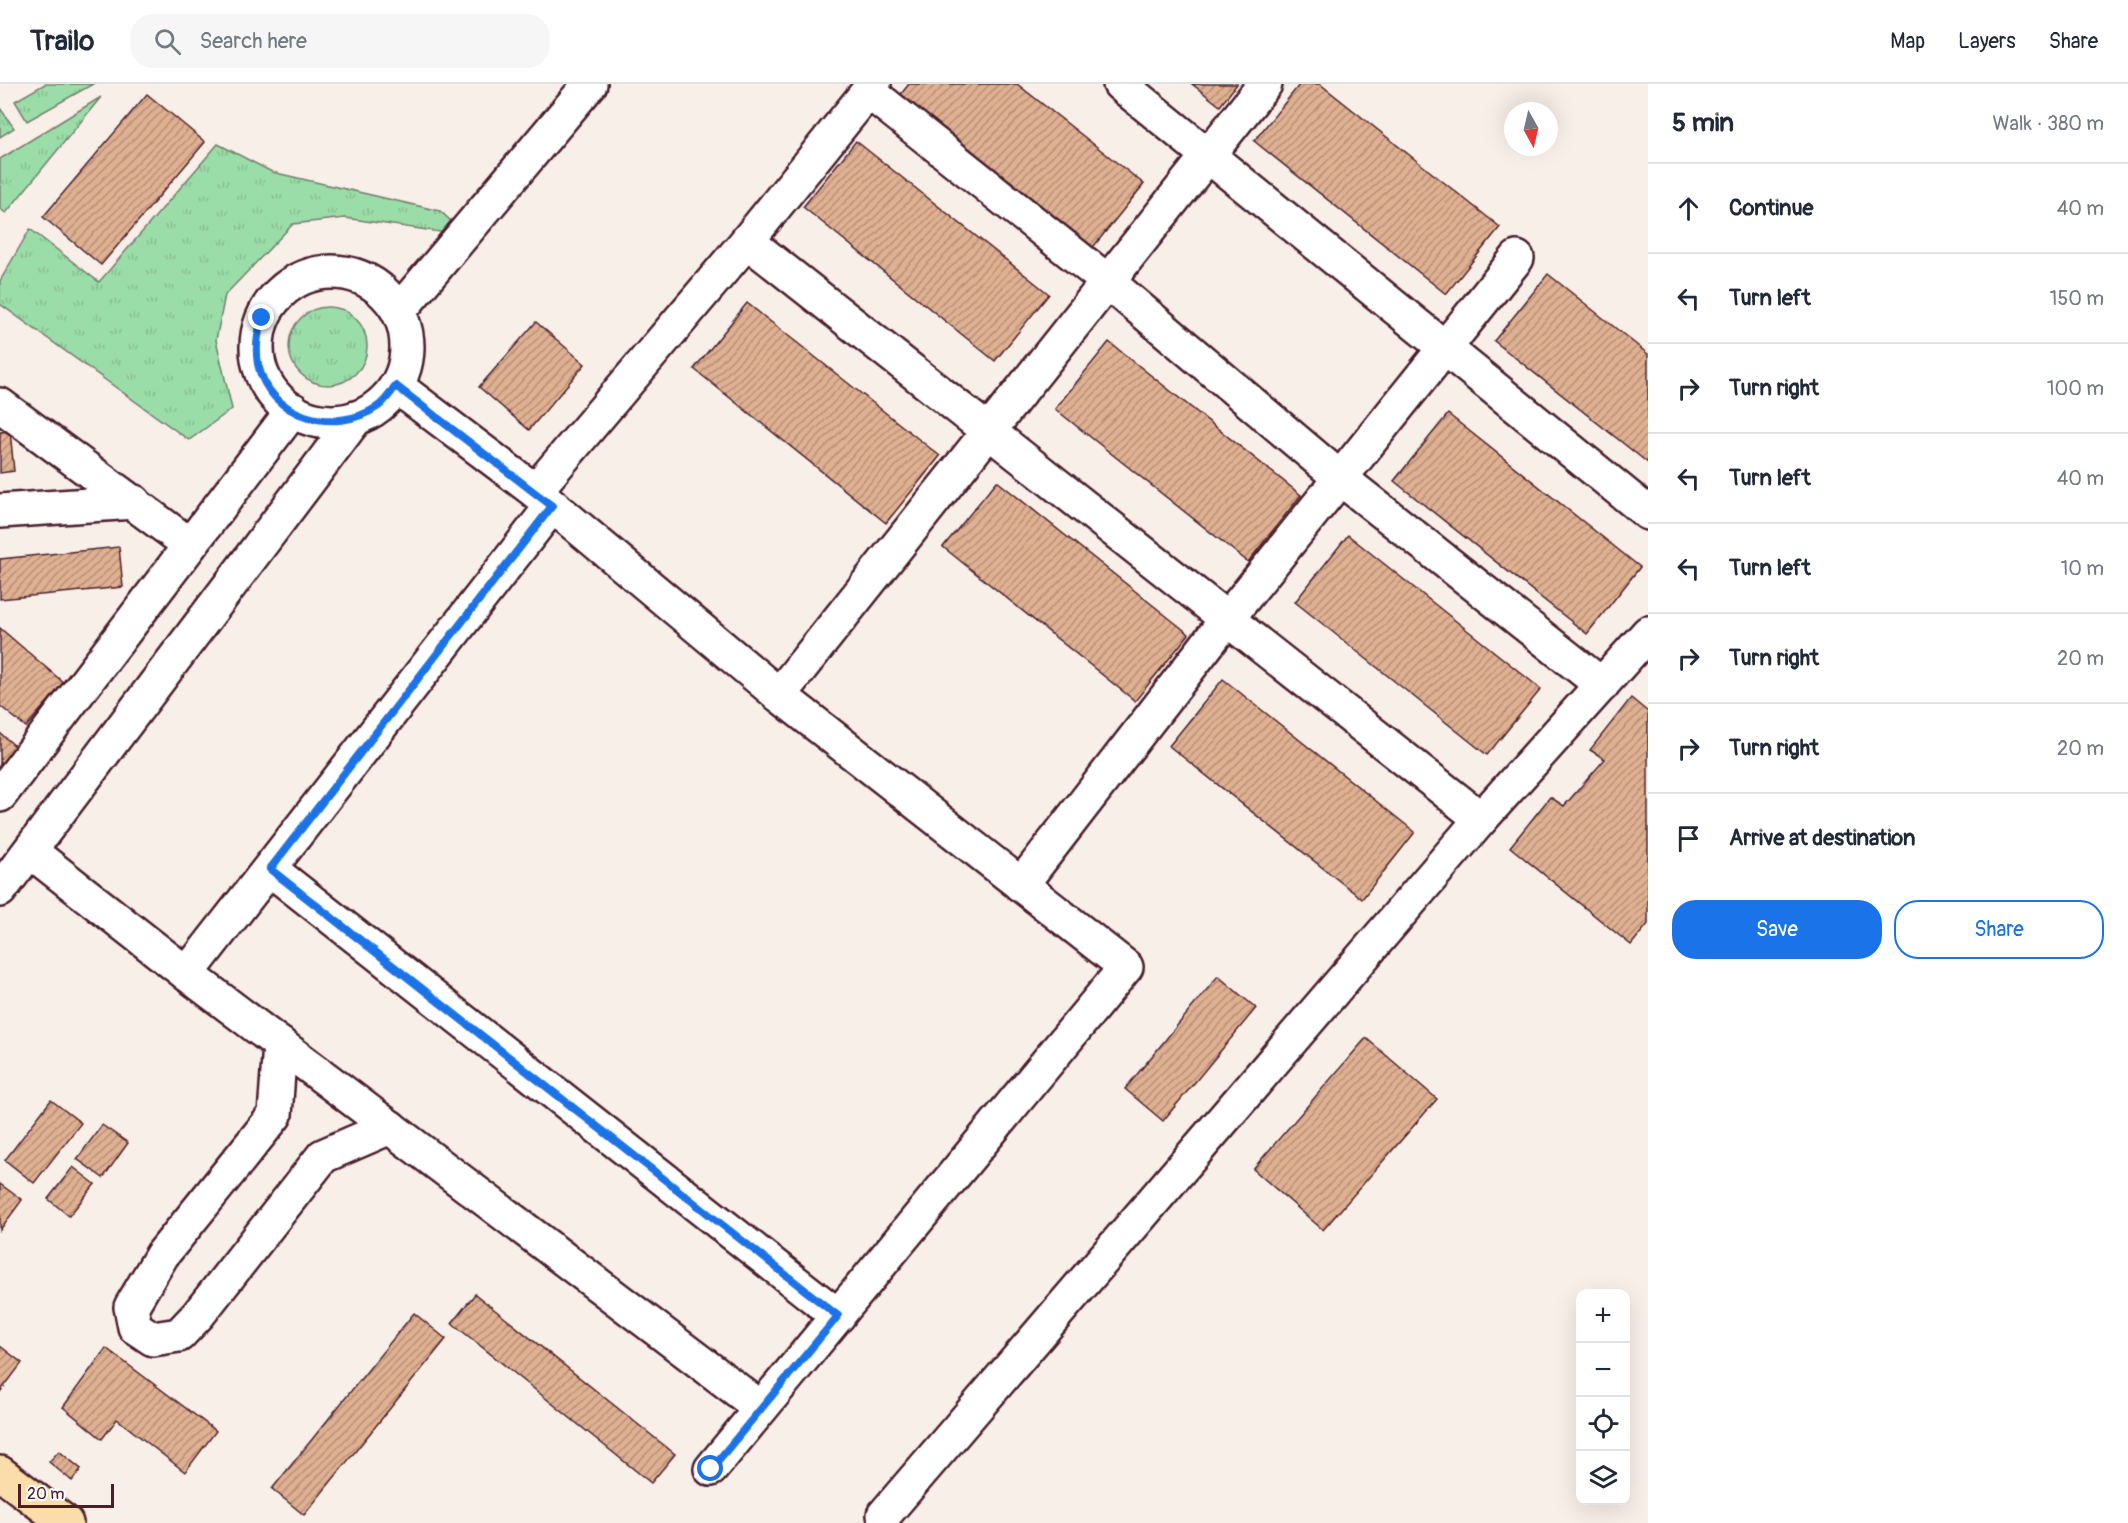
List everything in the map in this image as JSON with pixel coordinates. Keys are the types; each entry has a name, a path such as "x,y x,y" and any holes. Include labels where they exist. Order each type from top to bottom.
{"main road":[{"path":"0,1473 66,1523"}],"lane":[{"path":"399,312 590,84"},
{"path":"1120,84 1648,513"},
{"path":"779,695 987,430 1265,84"},
{"path":"188,974 270,869 544,498 871,88 1107,281 1340,478 1602,685"},
{"path":"747,241 1481,819"},
{"path":"1021,885 1227,619 1517,258"},
{"path":"341,272 364,279 384,293 399,312 406,337 406,362 396,386 379,406 356,418 331,422 305,417 293,410 268,388 259,365 256,341 262,318 275,297 294,282 317,273 341,272"},
{"path":"396,386 544,498 779,695 1126,967 711,1469"},
{"path":"0,405 190,545"},
{"path":"0,795 293,410"},
{"path":"0,890 356,418"},
{"path":"0,511 134,502"},
{"path":"884,1515 1481,819 1648,633"},
{"path":"30,851 390,1128 761,1408"},
{"path":"270,869 838,1316"},
{"path":"280,1044 275,1115 162,1255 130,1306 135,1327 153,1339 179,1335 198,1315 323,1156 390,1128"}],"green space":[{"path":"45,84 93,84 27,121 15,101"},
{"path":"101,97 6,213 0,209 0,159"},
{"path":"0,108 14,128 0,137"},
{"path":"218,144 272,172 440,211 453,223 447,233 345,218 293,224 225,295 216,340 232,409 189,440 0,304 0,281 30,229 99,282"},
{"path":"328,307 343,310 356,318 364,331 367,346 364,361 356,374 343,382 328,385 313,382 300,374 292,361 289,346 292,331 300,318 313,310"}],"building":[{"path":"909,84 1017,84 1144,184 1090,251 898,98"},
{"path":"1192,84 1237,84 1220,106"},
{"path":"1300,84 1320,84 1500,227 1446,294 1254,141"},
{"path":"147,94 205,142 101,265 43,217"},
{"path":"856,141 1049,294 995,361 803,207"},
{"path":"1548,274 1648,354 1648,463 1494,341"},
{"path":"747,303 940,456 886,523 694,369"},
{"path":"536,322 585,364 529,430 479,387"},
{"path":"1109,342 1301,495 1248,562 1055,409"},
{"path":"1448,414 1640,567 1587,634 1394,481"},
{"path":"10,431 14,471 0,473 0,432"},
{"path":"997,481 1189,634 1135,701 943,547"},
{"path":"1348,535 1541,689 1487,755 1295,602"},
{"path":"119,547 123,587 0,599 0,559"},
{"path":"0,628 64,683 26,727 0,706"},
{"path":"1223,679 1415,832 1362,899 1169,746"},
{"path":"1631,698 1648,712 1648,924 1631,945 1510,847 1550,797 1564,806 1605,759 1590,750"},
{"path":"0,733 16,747 0,766"},
{"path":"1218,976 1256,1008 1163,1121 1125,1089"},
{"path":"1366,1038 1437,1099 1323,1230 1253,1169"},
{"path":"51,1100 81,1123 34,1183 5,1160"},
{"path":"102,1125 128,1143 103,1178 77,1159"},
{"path":"73,1167 95,1184 69,1216 48,1199"},
{"path":"0,1184 22,1200 0,1230"},
{"path":"475,1294 675,1454 651,1483 452,1323"},
{"path":"414,1313 446,1339 304,1515 272,1489"},
{"path":"0,1346 22,1363 0,1392"},
{"path":"106,1348 216,1431 185,1472 117,1419 102,1439 63,1407"},
{"path":"59,1451 81,1469 72,1481 49,1462"}],"route":[{"path":"262,318 256,341 259,365 268,388 284,405 305,417 331,422 356,418 379,406 396,386 552,506 270,869 838,1316 711,1469"}]}
